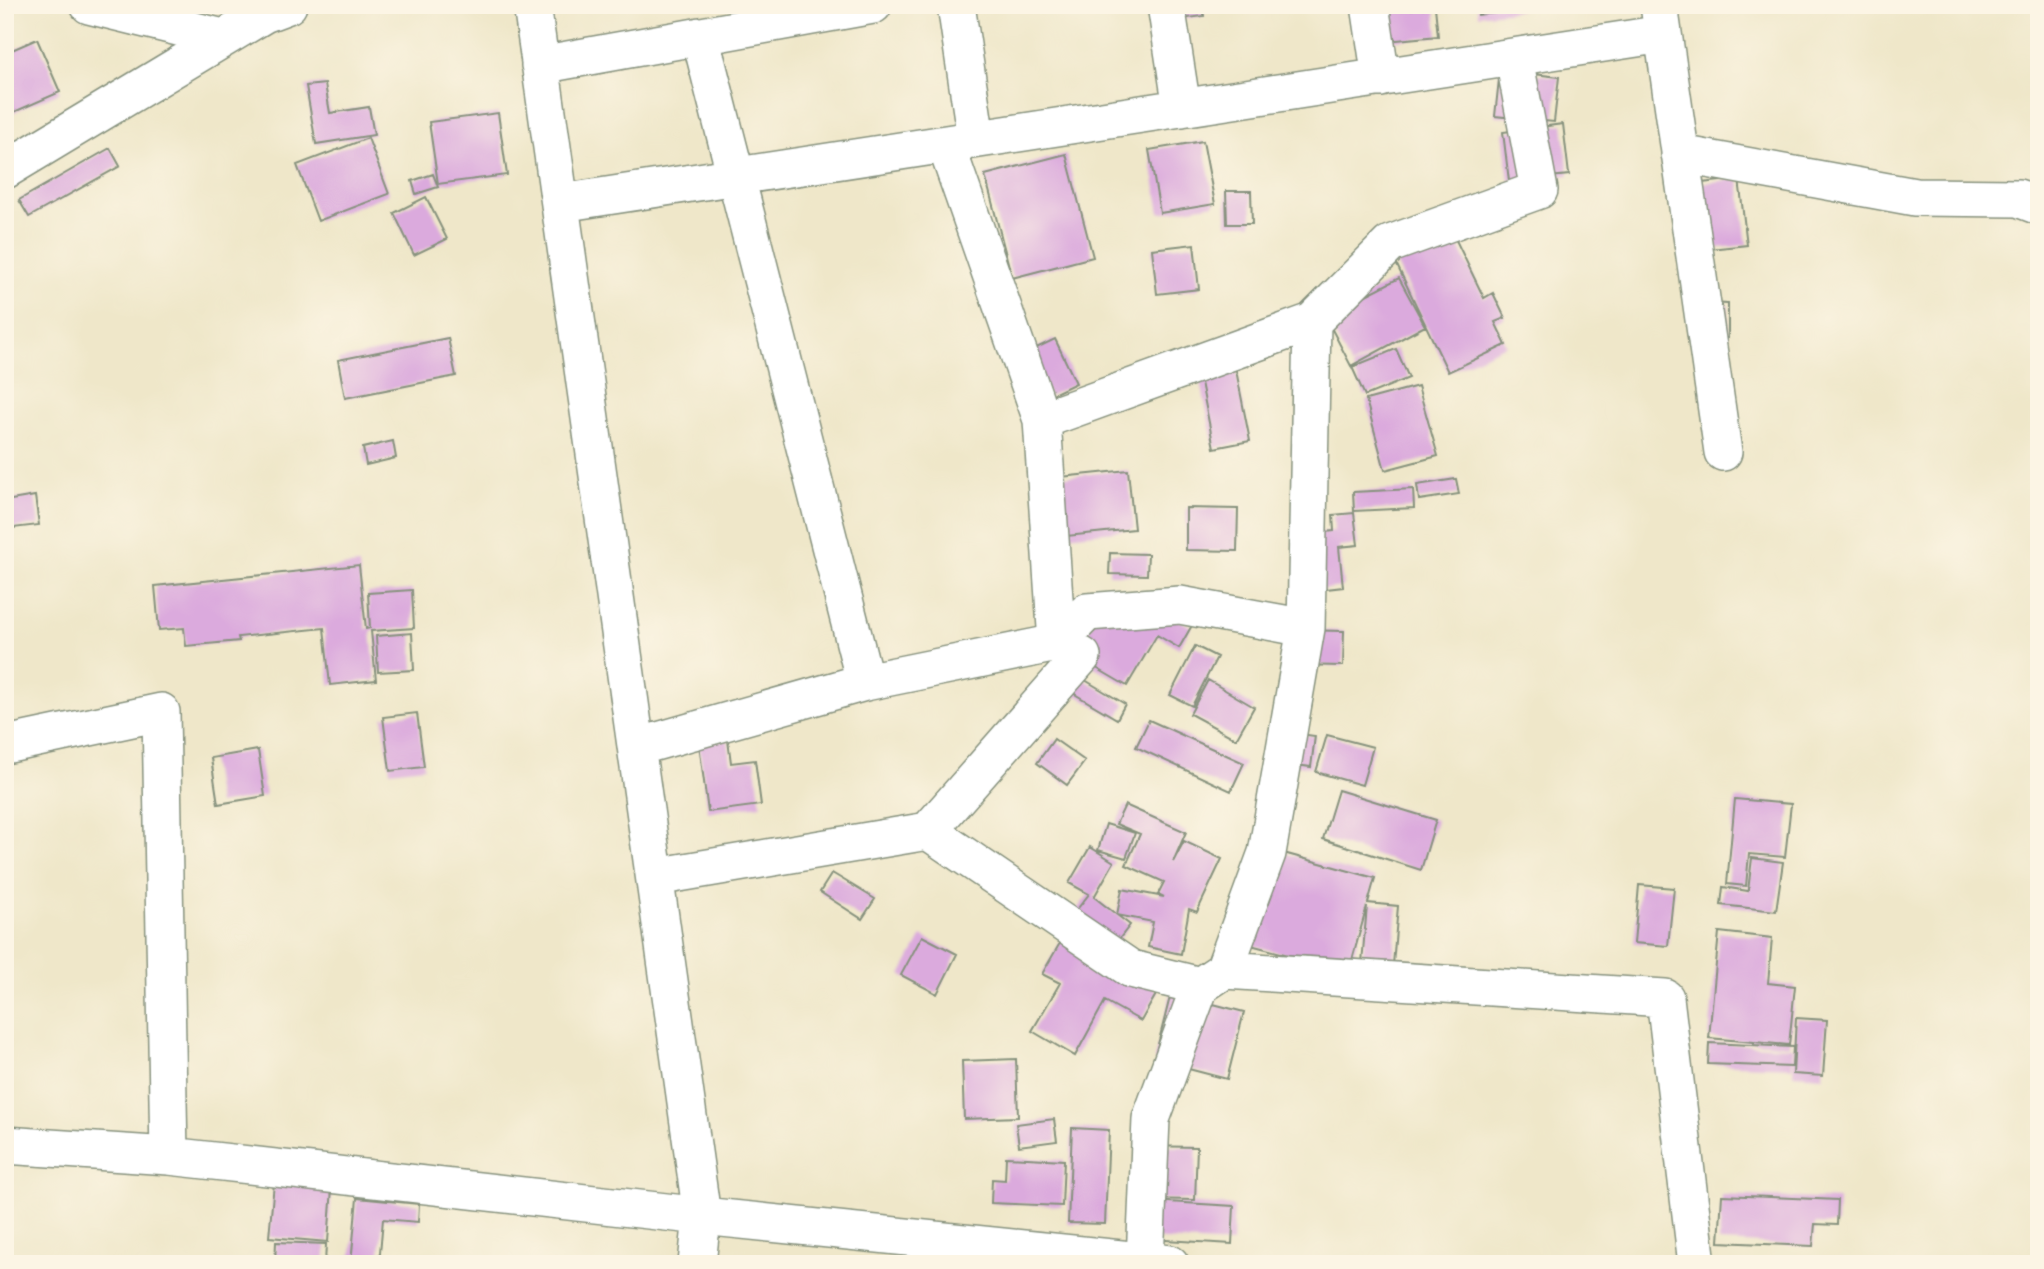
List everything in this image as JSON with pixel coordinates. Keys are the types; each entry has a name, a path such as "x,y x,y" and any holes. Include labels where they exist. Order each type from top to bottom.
{"street":[{"path":"89,5 223,38"},
{"path":"5,170 264,14 288,5"},
{"path":"531,5 702,1216 697,1264"},
{"path":"540,65 873,5"},
{"path":"957,5 961,142 1042,420 1058,643"},
{"path":"1166,5 1181,108"},
{"path":"1370,5 1381,78"},
{"path":"561,203 1514,58 1661,20 1723,452"},
{"path":"700,36 865,682"},
{"path":"1042,420 1312,322 1390,244 1539,190 1514,58"},
{"path":"1681,154 1915,197 2018,198 2039,206"},
{"path":"5,1144 169,1156 702,1216 1158,1262 1151,1119 1267,853 1306,628 1312,322"},
{"path":"637,747 865,682 1058,643 1087,612 1180,605 1306,628"},
{"path":"655,877 928,831 1082,656 1058,643"},
{"path":"5,745 161,712 169,1156"},
{"path":"928,831 1131,970 1212,978 1665,998 1697,1264"}],"building":[{"path":"1170,5 1202,5 1204,16 1173,20"},
{"path":"1477,5 1523,5 1523,10 1478,15"},
{"path":"1435,7 1438,36 1376,42 1373,13"},
{"path":"37,39 60,92 5,116 5,53"},
{"path":"1500,70 1559,77 1554,122 1495,116"},
{"path":"325,84 330,113 369,107 374,135 316,144 306,86"},
{"path":"498,113 507,175 438,184 429,122"},
{"path":"1563,124 1569,175 1509,181 1503,132"},
{"path":"368,138 389,194 318,221 297,165"},
{"path":"1203,141 1215,204 1160,213 1149,150"},
{"path":"110,148 120,166 29,217 19,200"},
{"path":"1066,154 1093,257 1012,278 985,175"},
{"path":"433,174 438,187 416,194 412,181"},
{"path":"1739,179 1747,245 1691,251 1683,185"},
{"path":"1226,191 1251,191 1252,224 1227,224"},
{"path":"426,197 447,239 414,255 394,213"},
{"path":"1453,234 1484,298 1493,293 1505,318 1495,322 1506,345 1448,372 1395,261"},
{"path":"1194,244 1199,289 1157,294 1152,249"},
{"path":"1399,278 1425,326 1351,366 1325,316"},
{"path":"1709,303 1728,304 1728,338 1709,338"},
{"path":"448,338 456,376 345,398 338,360"},
{"path":"1055,339 1076,383 1049,396 1028,352"},
{"path":"1396,349 1409,378 1365,396 1352,367"},
{"path":"1235,365 1250,441 1214,448 1199,372"},
{"path":"1418,386 1438,456 1385,470 1366,400"},
{"path":"393,441 396,458 366,465 363,448"},
{"path":"1128,470 1134,529 1057,537 1051,478"},
{"path":"1456,479 1459,494 1419,500 1417,485"},
{"path":"1413,489 1414,508 1354,511 1353,492"},
{"path":"35,496 39,525 5,529 5,501"},
{"path":"1186,508 1238,509 1237,551 1186,550"},
{"path":"1354,513 1358,545 1339,547 1343,587 1301,592 1295,535 1334,531 1333,515"},
{"path":"1110,553 1148,554 1147,575 1109,574"},
{"path":"359,565 366,629 370,628 368,593 412,590 414,628 371,631 376,680 330,685 324,628 238,637 239,641 186,646 184,628 159,630 155,586"},
{"path":"1144,599 1191,627 1179,648 1157,635 1127,686 1074,655 1103,605"},
{"path":"1298,630 1344,631 1343,666 1297,665"},
{"path":"412,633 414,670 378,672 376,636"},
{"path":"1195,646 1217,657 1192,706 1170,695"},
{"path":"1070,671 1125,704 1117,719 1061,686"},
{"path":"1208,680 1254,707 1236,739 1190,714"},
{"path":"417,713 424,767 390,771 383,717"},
{"path":"1149,720 1244,763 1231,791 1136,747"},
{"path":"1278,731 1315,736 1311,767 1274,762"},
{"path":"1327,735 1373,747 1362,785 1316,772"},
{"path":"1054,739 1085,761 1067,785 1037,763"},
{"path":"728,740 731,763 755,760 761,805 708,812 699,744"},
{"path":"258,750 265,796 218,804 211,758"},
{"path":"1338,790 1436,820 1421,870 1323,839"},
{"path":"1735,799 1791,804 1785,857 1749,854 1746,886 1727,884"},
{"path":"1125,805 1186,832 1173,862 1184,841 1222,859 1197,912 1189,909 1181,954 1148,947 1153,922 1117,915 1122,889 1164,897 1158,894 1164,882 1126,865 1140,834 1116,824"},
{"path":"1106,824 1135,833 1126,858 1098,850"},
{"path":"1258,846 1375,878 1368,903 1398,906 1393,965 1362,963 1367,906 1349,971 1232,940"},
{"path":"1090,847 1114,862 1094,897 1130,925 1116,943 1075,912 1089,894 1069,883"},
{"path":"1752,858 1783,862 1776,911 1721,905 1723,887 1748,891"},
{"path":"832,873 875,899 862,919 820,892"},
{"path":"1639,885 1674,888 1668,946 1634,943"},
{"path":"1719,932 1772,938 1768,983 1795,986 1789,1045 1709,1038"},
{"path":"922,936 957,954 937,994 901,975"},
{"path":"1064,936 1158,991 1141,1021 1105,1001 1075,1056 1032,1031 1060,983 1042,974"},
{"path":"1171,993 1244,1012 1227,1079 1154,1060"},
{"path":"1796,1018 1827,1020 1823,1076 1793,1074"},
{"path":"1709,1043 1793,1047 1792,1067 1708,1064"},
{"path":"1016,1059 1018,1117 964,1119 962,1061"},
{"path":"1054,1119 1057,1141 1019,1146 1016,1124"},
{"path":"1072,1128 1109,1130 1105,1224 1068,1223"},
{"path":"1145,1146 1197,1147 1195,1200 1144,1199"},
{"path":"1006,1157 1064,1160 1062,1206 991,1203 992,1179 1005,1180"},
{"path":"274,1183 332,1188 328,1242 269,1237"},
{"path":"1722,1195 1838,1200 1837,1225 1815,1224 1813,1246 1719,1242"},
{"path":"357,1198 419,1204 418,1222 383,1219 379,1264 351,1264"},
{"path":"1151,1201 1234,1206 1232,1244 1149,1239"},
{"path":"276,1242 326,1244 325,1264 275,1264"}]}
